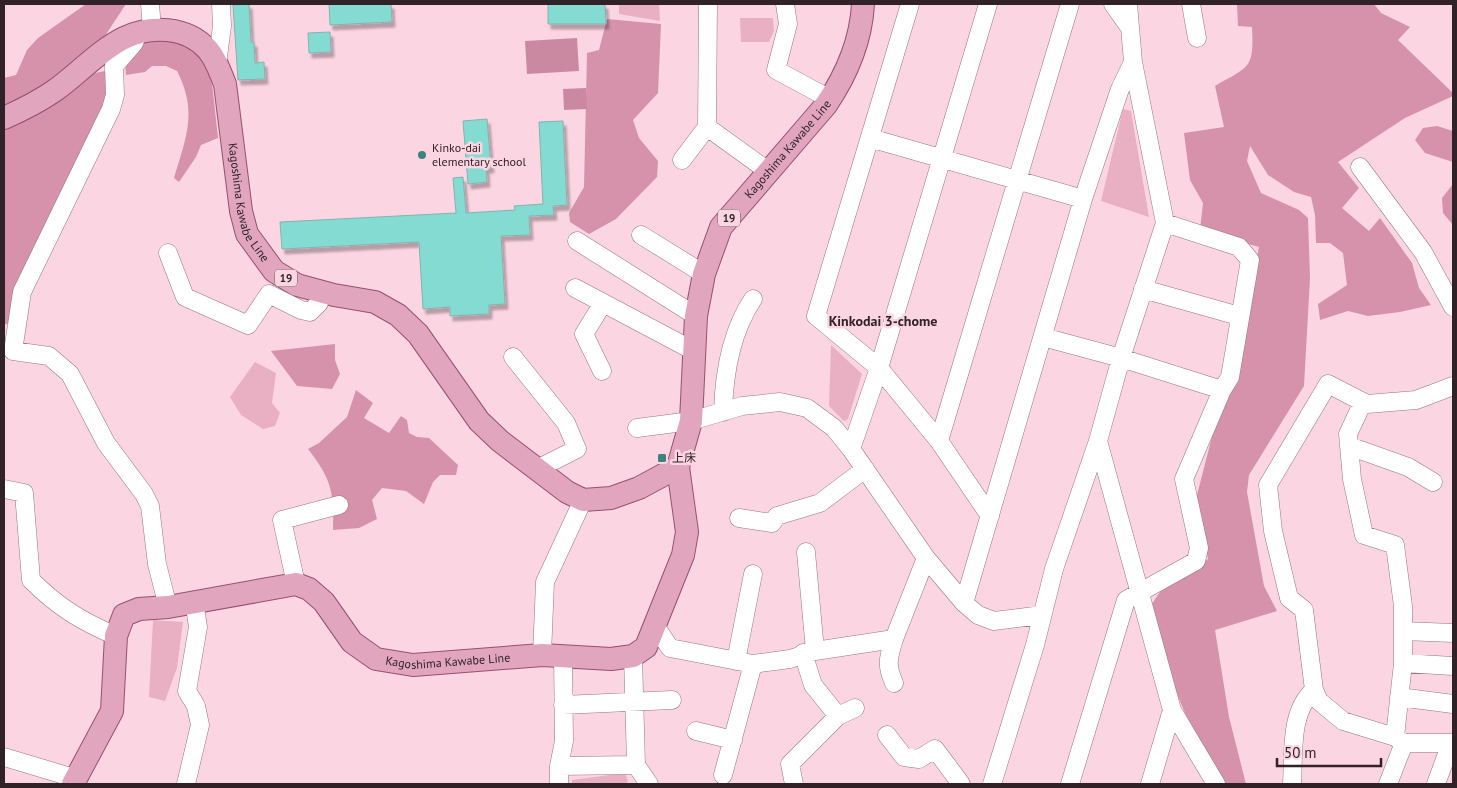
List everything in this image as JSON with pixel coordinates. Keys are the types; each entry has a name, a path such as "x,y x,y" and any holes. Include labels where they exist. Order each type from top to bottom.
{"main road":[{"name":"Kagoshima Kawabe Line","path":"296,584 309,589 324,602 352,642 376,660 413,665 552,655 611,659 634,656 646,647 656,627 683,555 687,532 678,467 691,421 696,316 704,274 721,227 830,99 844,76 858,37 863,4"},
{"name":"Kagoshima Kawabe Line","path":"145,31 175,30 192,38 207,49 217,64 225,84 237,189 247,234 274,271 297,285 322,292 375,302 398,315 418,334 479,421 500,441 550,481 584,500"},
{"path":"4,118 32,105 123,39 145,31"},
{"path":"584,500 611,498 639,488 678,467"},
{"path":"73,781 112,712 116,636 124,615 140,609 168,607 296,584"}],"street":[{"path":"150,4 145,31 114,66 115,95 111,109 22,292 13,351 49,356 70,374 106,443 144,494 150,506 156,564 168,607"},
{"path":"217,64 222,26 221,4"},
{"path":"682,160 707,126 708,4"},
{"path":"785,4 788,24 776,70 830,99"},
{"path":"910,4 816,316 879,368 939,441 990,516"},
{"path":"851,449 879,368 988,4"},
{"path":"939,441 1070,4"},
{"path":"1113,4 1130,28"},
{"path":"992,784 1035,645 1069,521 1098,441 1121,358 1165,223 1133,62 1128,4"},
{"path":"1191,4 1197,38"},
{"path":"964,603 1044,337 1083,199 1120,89 1133,62"},
{"path":"707,126 768,171"},
{"path":"870,138 942,157 1083,199"},
{"path":"1360,167 1423,252 1453,307"},
{"path":"1070,784 1126,600 1196,561 1199,548 1184,479 1222,390 1230,377 1250,260 1239,247 1165,223"},
{"path":"641,235 704,274"},
{"path":"577,241 696,316"},
{"path":"168,253 185,297 248,325 269,294 301,310 310,312 319,303 322,292"},
{"path":"575,288 694,351"},
{"path":"1143,289 1239,316"},
{"path":"723,412 724,388 737,327 753,299"},
{"path":"602,371 584,334 603,303"},
{"path":"1044,337 1121,358 1222,390"},
{"path":"513,357 566,423 577,448 537,469"},
{"path":"1436,784 1452,743 1400,740 1343,721 1319,701 1314,690 1304,610 1289,598 1273,531 1268,485 1328,384 1367,404 1416,400 1453,386"},
{"path":"637,428 691,421 742,406 780,402 807,408 834,428 851,449 926,558 964,603 978,615 994,621 1042,615"},
{"path":"1363,402 1348,434 1352,479 1364,534 1395,545 1403,606 1403,663 1399,698 1400,740 1388,784"},
{"path":"1098,441 1141,591 1172,710 1216,784"},
{"path":"1349,446 1408,467 1433,482"},
{"path":"739,518 772,523 777,516 820,503 865,469"},
{"path":"4,490 24,492 31,580 54,602 84,622 116,636"},
{"path":"559,784 558,766 564,741 563,705 552,655 545,582 584,500"},
{"path":"296,584 282,520 340,505"},
{"path":"806,552 809,652 813,685 838,716"},
{"path":"894,684 888,668 888,657 926,558"},
{"path":"723,776 733,740 744,663 753,574"},
{"path":"186,784 200,725 196,706 187,691 198,627 194,601"},
{"path":"656,627 670,648 744,663 790,659 809,652 894,640"},
{"path":"1403,631 1453,633"},
{"path":"634,656 636,765 649,784"},
{"path":"1403,663 1453,666"},
{"path":"1292,784 1298,714 1304,699 1314,690"},
{"path":"1399,698 1453,704"},
{"path":"563,705 672,700"},
{"path":"794,784 790,764 838,716 854,708"},
{"path":"1150,784 1172,710"},
{"path":"696,731 733,740"},
{"path":"887,735 904,757 919,759 935,749 961,784"},
{"path":"4,757 73,781"},
{"path":"558,766 636,765"}],"shaded area":[{"path":"86,4 126,4 97,48 46,89 4,110 4,78 16,75 27,50 38,38"},
{"path":"619,4 659,4 660,21 619,14"},
{"path":"1237,4 1374,4 1381,13 1410,27 1398,40 1453,93 1453,96 1405,118 1338,162 1359,188 1342,208 1369,231 1380,218 1412,263 1419,288 1431,305 1400,312 1368,316 1348,311 1320,320 1318,304 1347,285 1343,253 1330,243 1316,243 1315,215 1311,197 1294,192 1268,175 1250,146 1247,161 1261,193 1299,210 1308,218 1310,278 1304,386 1249,475 1247,492 1264,586 1277,611 1215,630 1229,717 1246,784 1223,784 1185,713 1159,651 1147,611 1160,592 1208,559 1196,499 1216,421 1236,377 1259,247 1200,230 1203,203 1190,180 1184,133 1224,127 1215,86 1243,70 1250,59 1252,51 1252,27 1238,26"},
{"path":"740,18 773,18 774,31 769,42 741,42"},
{"path":"607,19 661,24 658,93 633,120 639,138 658,161 657,177 616,219 589,234 570,222 569,213 584,187 587,53 599,50"},
{"path":"145,35 163,36 197,49 211,74 218,138 201,145 196,157 179,182 174,178 186,137 188,112 187,99 177,71 166,66 152,66 145,72 126,75 125,61"},
{"path":"577,38 579,71 527,74 525,41"},
{"path":"105,71 111,94 13,315 7,324 4,324 4,128 90,74"},
{"path":"586,88 587,109 564,110 563,89"},
{"path":"1123,109 1131,111 1149,217 1101,201"},
{"path":"1437,126 1453,131 1453,162 1425,153 1415,140 1423,128"},
{"path":"1453,184 1453,225 1443,213 1442,198"},
{"path":"335,344 335,360 340,374 332,389 297,386 271,351"},
{"path":"831,345 862,374 848,419 844,421 829,406"},
{"path":"255,362 276,373 272,403 280,413 275,426 263,429 241,415 230,397"},
{"path":"356,390 373,403 364,418 389,433 401,416 407,420 409,433 417,437 429,438 458,465 456,475 440,475 433,482 424,504 406,491 382,488 372,500 377,519 359,528 333,530 333,506 330,487 322,469 308,449 319,443 347,417"},
{"path":"153,620 183,622 177,668 165,701 149,697"},
{"path":"625,773 628,781 626,784 572,784 572,780"}],"building":[{"path":"249,4 251,42 254,42 255,63 264,62 265,79 238,80 233,5"},
{"path":"329,4 391,4 392,22 330,25"},
{"path":"548,4 605,4 606,24 548,24"},
{"path":"330,32 331,52 309,53 308,33"},
{"path":"487,119 491,168 486,168 487,182 468,184 463,121"},
{"path":"563,121 567,205 553,206 554,215 529,216 530,235 501,236 505,304 489,305 489,314 450,316 450,307 423,309 419,242 282,249 280,222 456,213 453,178 463,177 466,213 515,210 514,206 543,204 539,122"}],"place":[{"name":"Kinko-dai elementary school","path":"422,155"},
{"name":"上床","path":"662,458"}],"district":[{"name":"Kinkodai 3-chome","path":"883,321"}]}
